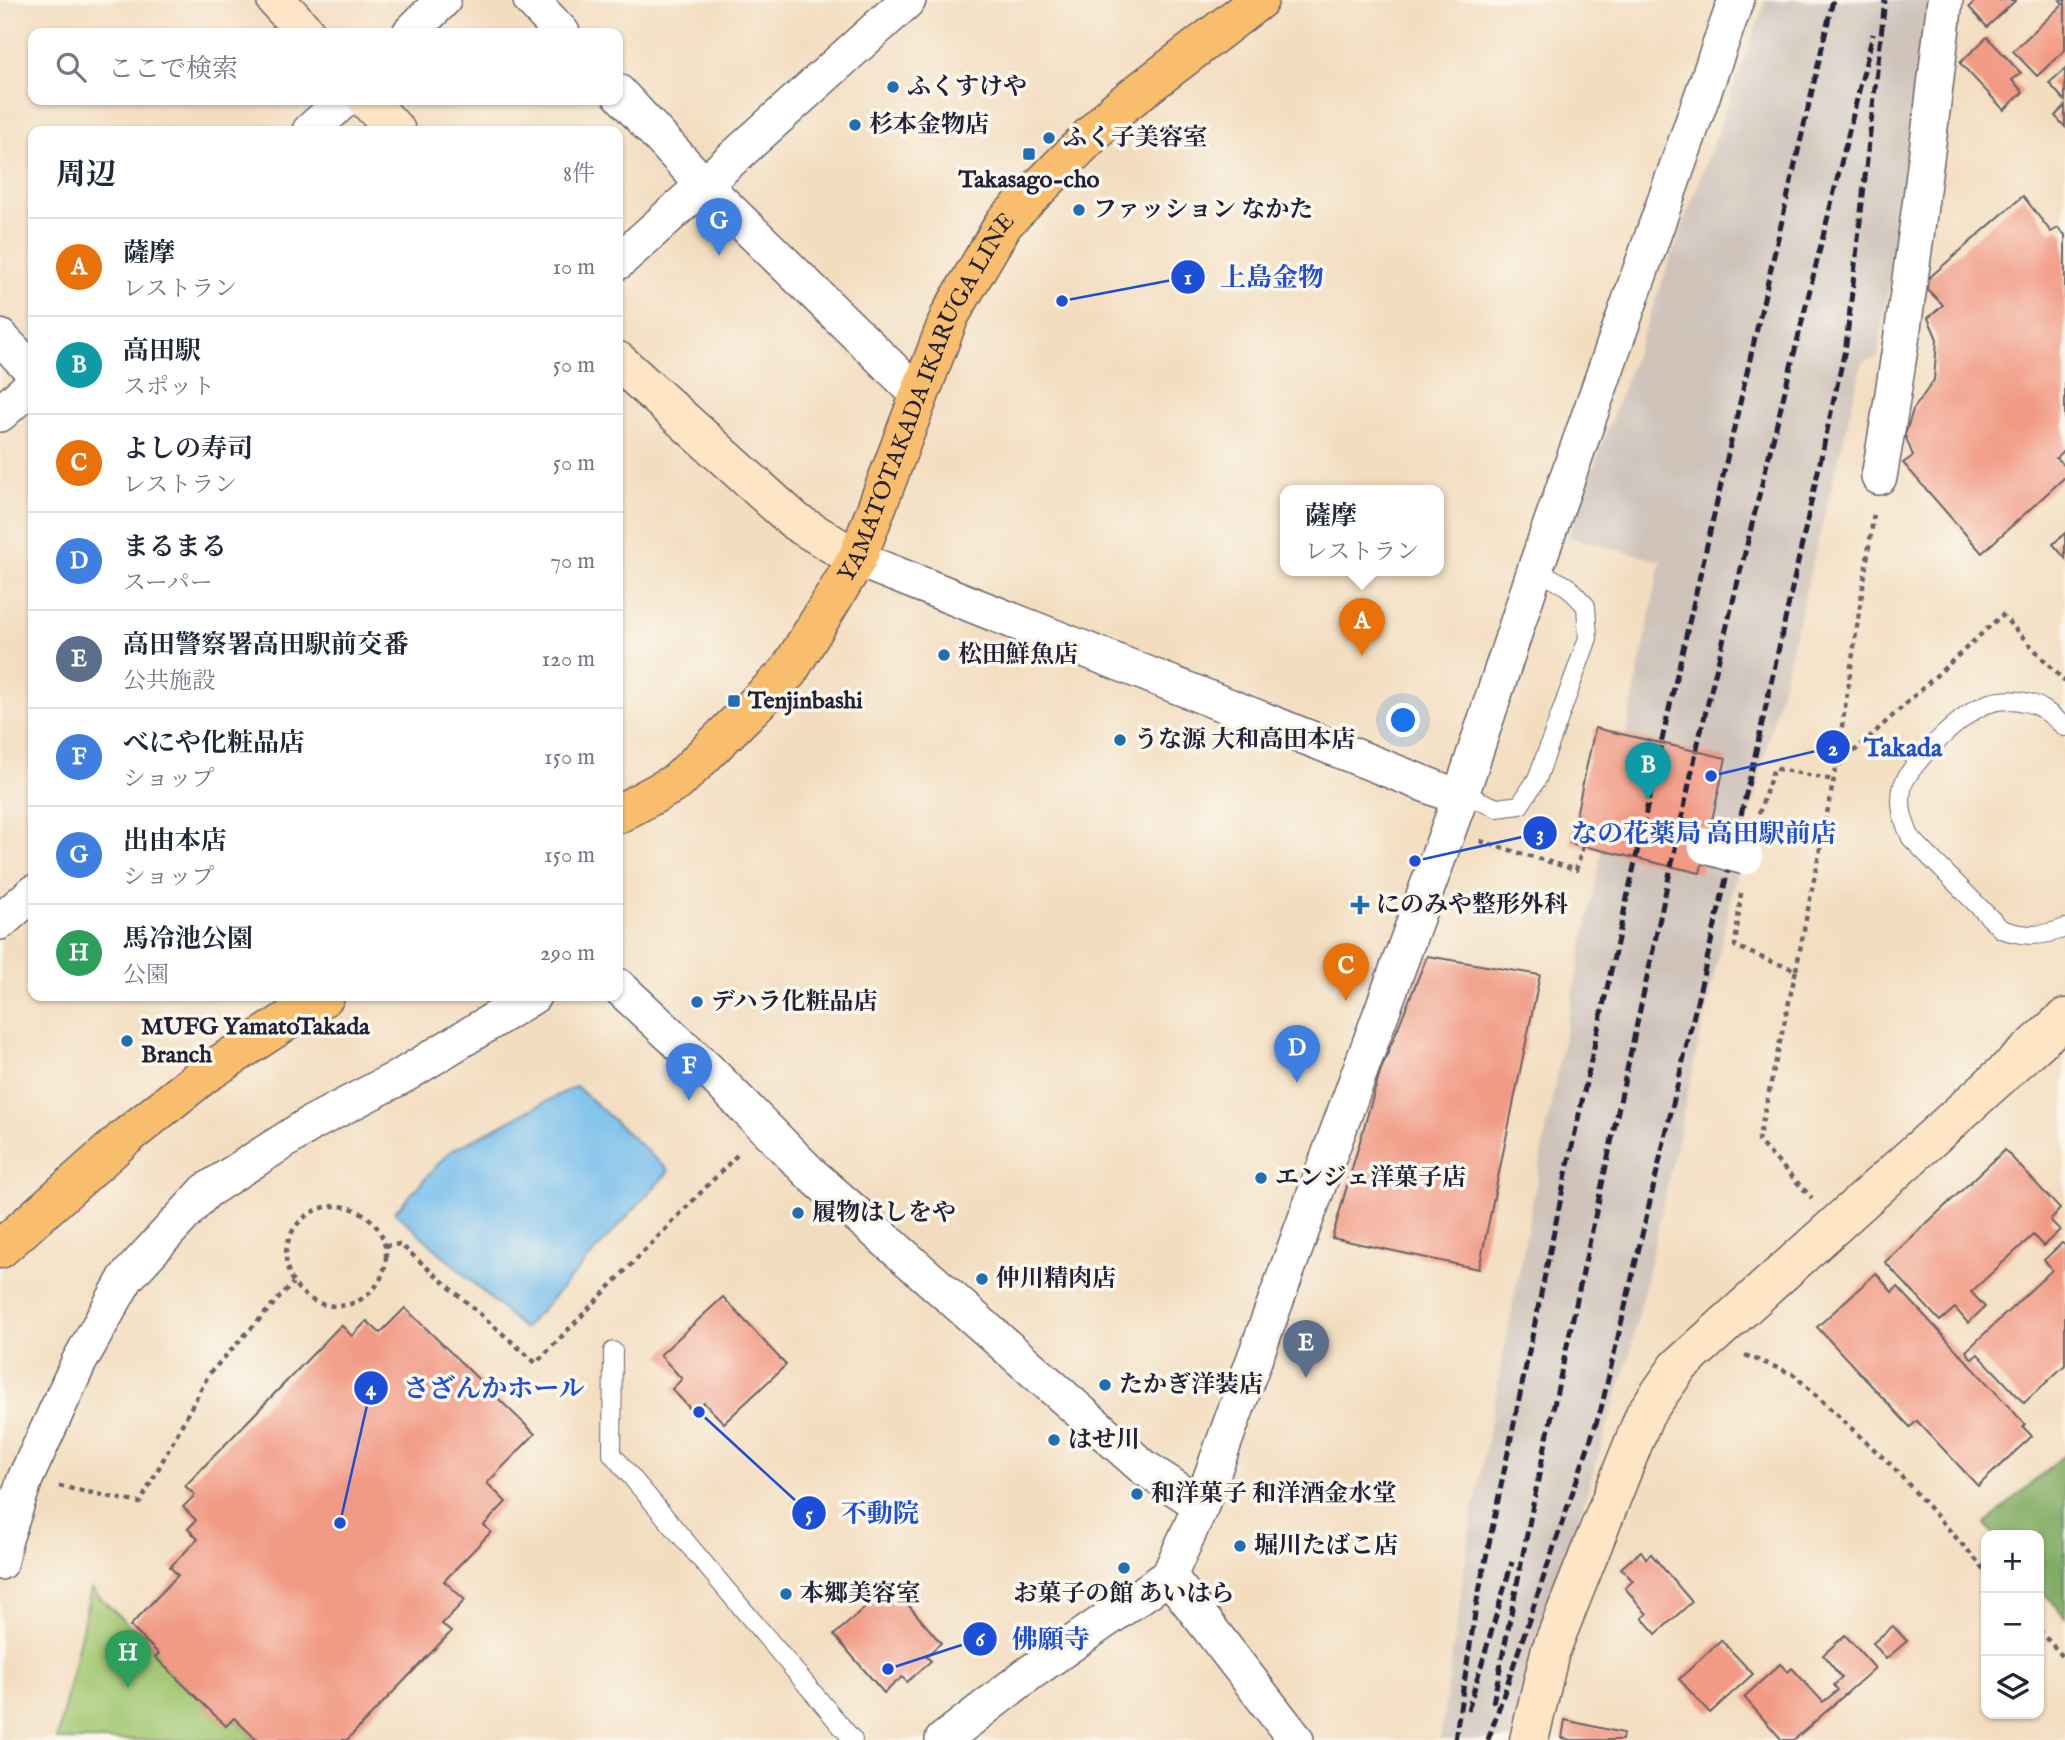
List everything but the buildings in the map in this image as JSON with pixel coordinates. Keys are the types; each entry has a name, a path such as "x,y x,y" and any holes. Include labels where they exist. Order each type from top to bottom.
{"main road":[{"name":"YAMATOTAKADA IKARUGA LINE","path":"623,811 677,782 788,672 857,559 950,314 1004,223 1117,109 1259,0"},
{"path":"0,1249 125,1137 205,1074 317,1001"}],"street":[{"path":"276,0 301,28"},
{"path":"415,28 443,0"},
{"path":"531,0 557,28"},
{"path":"623,258 908,0"},
{"path":"943,1740 1027,1675 1168,1576 1201,1505 1460,796 1535,569 1736,0"},
{"path":"1879,477 1927,158 1945,0"},
{"path":"623,97 704,185 919,395"},
{"path":"315,126 339,105"},
{"path":"372,105 391,126"},
{"path":"0,337 28,366"},
{"path":"623,372 796,522 857,559 1460,796"},
{"path":"0,414 28,389"},
{"path":"1706,846 1745,856"},
{"path":"0,922 28,897"},
{"path":"623,991 811,1174 1143,1467 1201,1505"},
{"path":"0,1562 12,1476 126,1278 206,1191 313,1123 404,1075 525,1001"},
{"path":"1529,1740 1550,1652 1645,1414 1678,1367 2065,1018"},
{"path":"1168,1576 1296,1740"}],"lane":[{"path":"1460,796 1497,808 1520,805 1537,779 1588,638 1586,606 1568,586 1535,569"},
{"path":"2065,727 2043,708 2024,702 1986,704 1970,712 1919,760 1904,782 1901,809 1910,838 2001,929 2017,935 2035,936 2065,928"},
{"path":"612,1351 612,1454 853,1740"}],"path":[{"path":"1836,768 1879,477"},
{"path":"1833,780 1774,768 1745,856 1735,946 1796,970 1758,1141 1837,1224"},
{"path":"1475,839 1576,870 1583,846"},
{"path":"385,1245 400,1244 536,1363 764,1127"},
{"path":"329,1206 354,1209 374,1223 385,1245 385,1269 374,1289 355,1303 332,1307 310,1299 293,1283 285,1259 290,1235 305,1215 329,1206"},
{"path":"12,1476 140,1503 209,1374 293,1283"},
{"path":"1709,1340 1793,1374 1891,1465 1981,1565"},
{"path":"2044,1636 2065,1659"}],"shaded area":[{"path":"1766,0 1930,0 1878,358 1863,361 1747,826 1629,1357 1563,1569 1518,1740 1440,1740 1471,1523 1559,1063 1661,561 1568,537"}],"green space":[{"path":"2065,1454 2065,1617 2044,1593 2044,1530 1990,1530 1985,1524"},
{"path":"91,1589 159,1654 156,1658 226,1725 234,1718 257,1740 57,1740"}],"water":[{"path":"576,1086 669,1171 524,1329 395,1212 449,1152"}],"railway":[{"path":"1455,1740 1477,1601 1567,1169 1664,731 1833,0"},
{"path":"1488,1740 1601,1409 1754,760 1846,345 1885,0"},
{"path":"1493,1703 1541,1465 1698,743 1873,34"},
{"path":"1468,1710 1512,1562"}],"place":[{"name":"ふくすけや","path":"893,87"},
{"name":"杉本金物店","path":"855,125"},
{"name":"ふく子美容室","path":"1049,138"},
{"name":"Takasago-cho","path":"1029,154"},
{"name":"ファッション なかた","path":"1079,210"},
{"name":"出由本店","path":"719,256"},
{"name":"上島金物","path":"1062,301"},
{"name":"松田鮮魚店","path":"944,655"},
{"name":"薩摩","path":"1362,656"},
{"name":"Tenjinbashi","path":"734,701"},
{"name":"うな源 大和高田本店","path":"1120,740"},
{"name":"Takada","path":"1711,776"},
{"name":"高田駅","path":"1648,800"},
{"name":"なの花薬局 高田駅前店","path":"1415,861"},
{"name":"にのみや整形外科","path":"1360,905"},
{"name":"よしの寿司","path":"1346,1001"},
{"name":"デハラ化粧品店","path":"697,1002"},
{"name":"MUFG YamatoTakada Branch","path":"127,1041"},
{"name":"まるまる","path":"1297,1083"},
{"name":"べにや化粧品店","path":"689,1101"},
{"name":"エンジェ洋菓子店","path":"1261,1178"},
{"name":"履物はしをや","path":"798,1213"},
{"name":"仲川精肉店","path":"982,1279"},
{"name":"高田警察署高田駅前交番","path":"1306,1378"},
{"name":"たかぎ洋装店","path":"1105,1385"},
{"name":"不動院","path":"699,1412"},
{"name":"はせ川","path":"1054,1440"},
{"name":"和洋菓子 和洋酒金水堂","path":"1137,1494"},
{"name":"さざんかホール","path":"340,1523"},
{"name":"堀川たばこ店","path":"1240,1546"},
{"name":"お菓子の館 あいはら","path":"1124,1568"},
{"name":"本郷美容室","path":"786,1594"},
{"name":"佛願寺","path":"888,1669"},
{"name":"馬冷池公園","path":"128,1688"}]}
